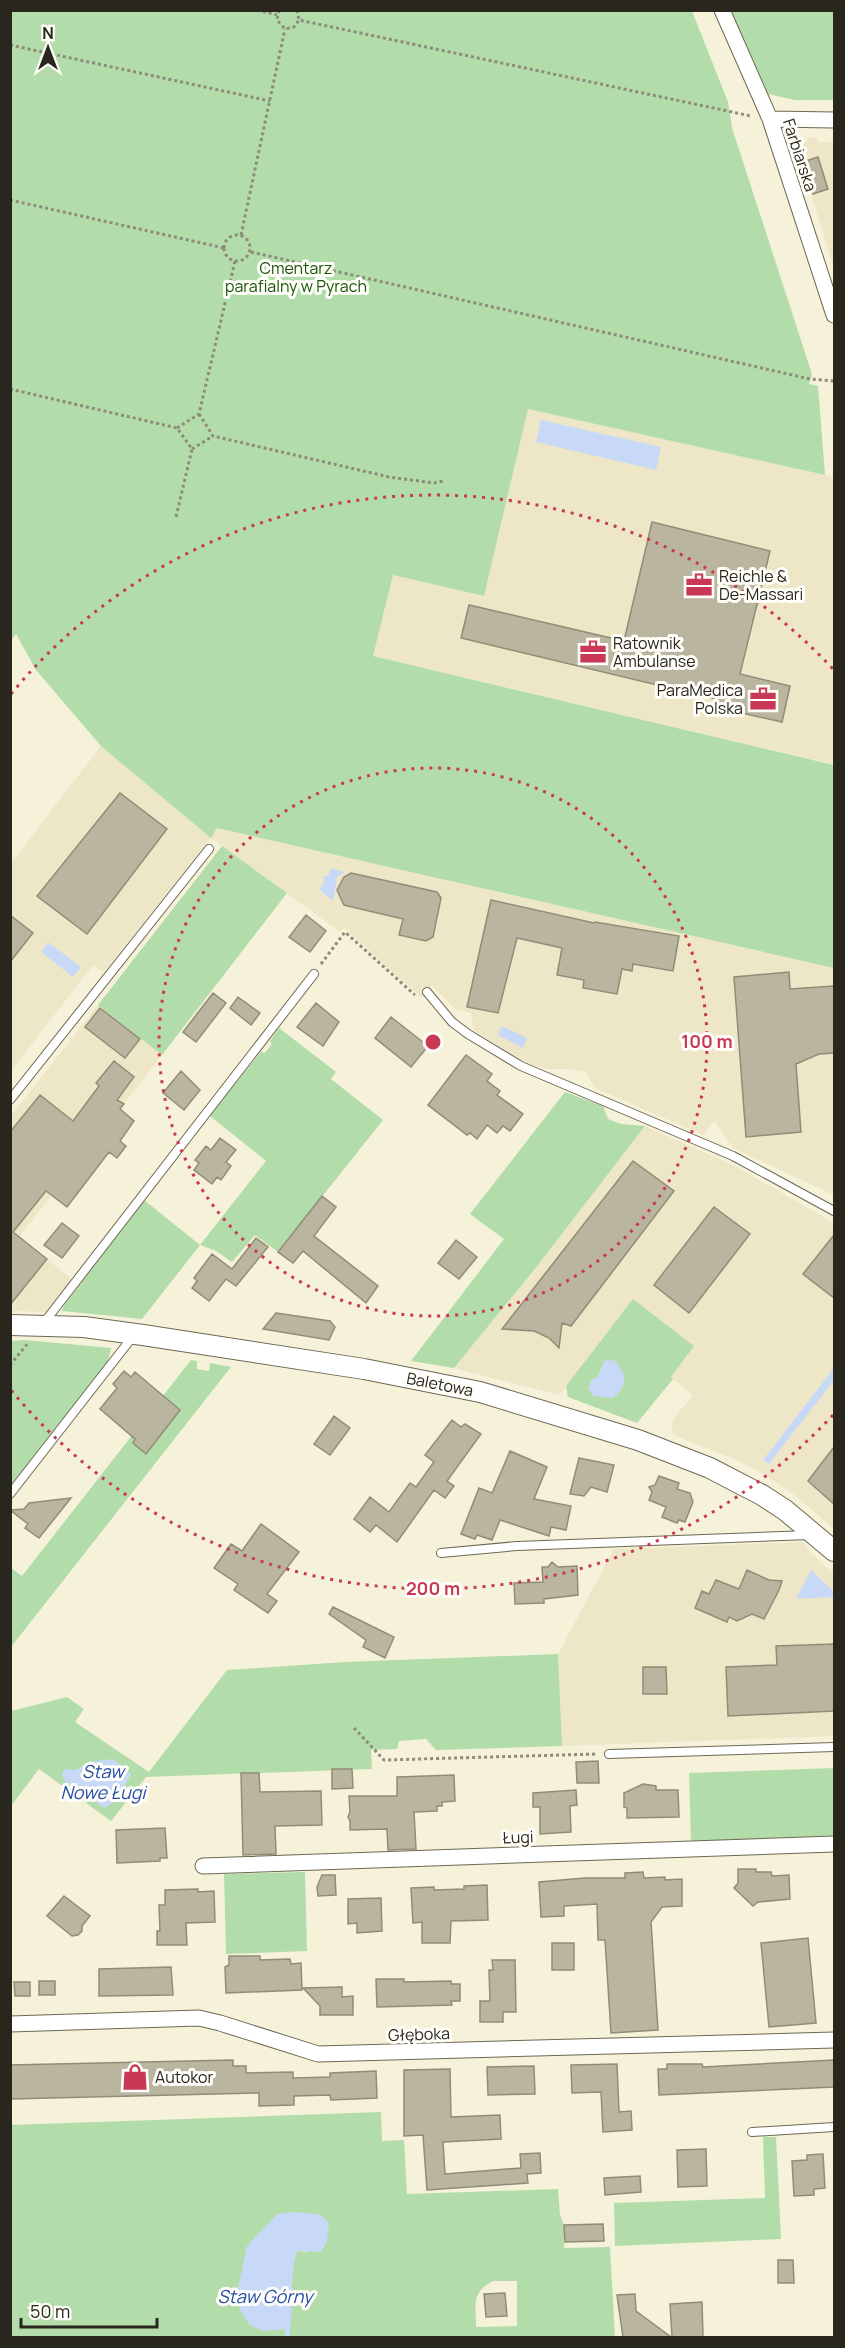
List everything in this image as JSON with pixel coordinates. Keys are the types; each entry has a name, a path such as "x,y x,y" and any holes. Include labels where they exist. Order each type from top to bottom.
{"street":[{"name":"Farbiarska","path":"722,10 770,119 834,315"},
{"path":"770,119 834,120"},
{"name":"Baletowa","path":"10,1324 84,1327 364,1369 444,1384 519,1403 638,1440 710,1468 762,1495 834,1551"},
{"name":"Ługi","path":"203,1866 834,1844"},
{"name":"Głęboka","path":"10,2024 199,2018 318,2054 834,2040"}],"lane":[{"path":"10,1100 209,849"},
{"path":"42,1325 314,974"},
{"path":"427,992 452,1022 521,1066 733,1156 834,1211"},
{"path":"10,1494 135,1334"},
{"path":"441,1553 517,1546 815,1534"},
{"path":"609,1754 834,1747"},
{"path":"752,2132 834,2127"}],"path":[{"path":"257,10 277,15"},
{"path":"279,10 277,15 279,24 285,28 294,27 299,20 297,10"},
{"path":"299,20 717,111 770,119"},
{"path":"241,235 285,28"},
{"path":"10,45 270,101"},
{"path":"10,201 224,248"},
{"path":"241,235 250,242 251,252 247,257 235,261 225,254 224,248 230,237 241,235"},
{"path":"251,252 810,379 834,381"},
{"path":"177,428 199,414 235,261"},
{"path":"10,389 177,428 192,449"},
{"path":"199,414 213,436 389,477 426,482 443,481"},
{"path":"176,517 192,449 213,436"},
{"path":"314,974 345,932 430,1009 435,1002"},
{"path":"354,1728 384,1760 609,1754"}],"shaded area":[{"path":"816,137 819,142 834,142 834,268 798,152 808,138"},
{"path":"528,409 833,477 834,755 832,764 373,656 393,575 484,596"},
{"path":"101,746 211,837 217,828 834,968 834,1195 733,1148 714,1121 703,1135 595,1088 586,1072 546,1069 521,1060 473,1030 471,1013 455,1009 432,985 422,998 344,928 340,932 211,838 103,973 93,965 11,1071 11,863"},
{"path":"98,1005 162,1055 19,1237 72,1279 47,1312 11,1311 10,1117"},
{"path":"645,1126 735,1166 834,1223 834,1529 797,1497 767,1476 736,1460 674,1435 671,1428 674,1418 693,1395 673,1379 637,1423 568,1397 566,1387 559,1395 454,1368 538,1265"},
{"path":"804,1542 810,1552 834,1574 834,1736 562,1746 558,1654 614,1549"}],"green space":[{"name":"Cmentarz parafialny w Pyrach","path":"11,10 692,11 728,102 732,128 812,374 809,384 818,386 825,475 528,409 484,596 393,575 373,656 834,765 834,968 217,828 211,838 101,746 36,670 16,634 11,641"},
{"path":"731,11 834,11 834,100 795,100 768,94"},
{"path":"222,846 287,893 162,1055 98,1005"},
{"path":"279,1028 336,1072 331,1079 383,1120 278,1252 255,1235 232,1262 216,1251 200,1245 266,1161 209,1115 261,1052 265,1053"},
{"path":"565,1092 603,1106 608,1119 621,1124 645,1126 538,1265 454,1368 411,1361 504,1239 470,1214"},
{"path":"144,1200 200,1245 142,1319 62,1311"},
{"path":"633,1299 694,1346 671,1377 673,1379 637,1423 568,1397 566,1386"},
{"path":"24,1340 111,1348 108,1361 11,1485 11,1341"},
{"path":"191,1360 197,1361 197,1369 209,1371 210,1363 231,1367 11,1647 11,1568 22,1576"},
{"path":"558,1654 562,1746 436,1750 426,1739 399,1741 397,1749 371,1750 372,1769 146,1777 111,1821 39,1769 11,1806 11,1711 67,1697 84,1709 75,1722 149,1772 227,1670 345,1662"},
{"path":"834,1768 834,1836 691,1841 689,1773"},
{"path":"305,1872 307,1951 226,1954 224,1874"},
{"path":"381,2112 382,2141 404,2140 407,2194 558,2189 560,2215 564,2225 564,2248 610,2247 615,2337 11,2337 10,2125","holes":["293,2212 307,2252 297,2251 292,2267","493,2281 517,2281 517,2326 476,2327 476,2300 481,2290"]},
{"path":"763,2137 776,2137 781,2239 615,2246 614,2203 765,2198"}],"water":[{"path":"541,420 661,447 656,470 536,442"},
{"path":"331,868 344,872 337,877 333,901 319,889 324,883 323,877 328,876"},
{"path":"48,942 81,967 73,977 41,952"},
{"path":"502,1026 527,1038 523,1048 498,1035"},
{"path":"614,1360 624,1375 622,1388 613,1398 593,1396 588,1388 592,1380 598,1376 604,1361"},
{"path":"834,1368 834,1380 769,1464 763,1460"},
{"path":"811,1570 834,1592 834,1597 796,1599"},
{"name":"Staw Nowe Ługi","path":"113,1759 131,1774 117,1798 104,1808 66,1783 62,1775 64,1769 76,1770 89,1762"},
{"name":"Staw Górny","path":"293,2212 318,2214 329,2222 327,2242 321,2252 297,2251 293,2270 290,2329 264,2331 250,2325 242,2314 236,2298 247,2246 277,2214"}],"building":[{"path":"818,157 828,189 813,194 803,162"},
{"path":"652,522 770,551 740,674 790,686 782,722 714,707 716,699 461,638 469,605 624,641"},
{"path":"120,793 167,829 87,934 37,896"},
{"path":"351,873 437,892 441,898 433,937 426,941 399,935 403,919 344,905 337,890 344,877"},
{"path":"491,900 594,923 679,936 673,971 633,964 632,971 622,969 617,994 583,988 584,980 557,975 562,948 517,938 498,1013 467,1007"},
{"path":"10,915 33,933 10,962"},
{"path":"306,915 326,931 310,952 289,937"},
{"path":"789,972 790,989 834,986 834,1053 819,1054 796,1064 801,1132 746,1137 734,977"},
{"path":"213,993 226,1003 196,1042 183,1032"},
{"path":"238,997 260,1013 251,1025 230,1008"},
{"path":"316,1003 339,1022 323,1046 297,1027"},
{"path":"100,1008 140,1039 125,1058 85,1027"},
{"path":"391,1017 428,1046 411,1067 375,1038"},
{"path":"466,1055 492,1074 487,1081 500,1091 497,1095 523,1114 510,1131 503,1126 497,1133 487,1125 477,1139 470,1133 467,1135 428,1105"},
{"path":"114,1061 134,1077 117,1100 124,1104 120,1109 134,1121 120,1141 126,1146 117,1158 109,1152 67,1207 46,1191 13,1232 47,1259 10,1305 10,1132 40,1095 73,1121 99,1086 96,1083"},
{"path":"181,1071 200,1090 184,1110 163,1093"},
{"path":"220,1138 236,1150 226,1162 231,1166 221,1180 217,1177 212,1184 194,1170 199,1163 195,1160 206,1146 211,1150"},
{"path":"633,1161 674,1191 571,1326 562,1323 559,1348 549,1338 534,1331 502,1329"},
{"path":"322,1196 336,1207 314,1236 378,1286 366,1303 303,1251 293,1263 278,1252"},
{"path":"714,1207 750,1234 689,1313 654,1285"},
{"path":"62,1223 79,1236 62,1258 44,1245"},
{"path":"834,1235 834,1298 803,1274"},
{"path":"256,1238 268,1247 236,1286 226,1279 209,1301 192,1288 197,1281 194,1278 212,1254 232,1269"},
{"path":"456,1240 477,1257 459,1279 438,1263"},
{"path":"276,1313 330,1321 335,1327 329,1340 263,1329"},
{"path":"124,1371 131,1377 135,1372 180,1410 146,1454 133,1443 135,1439 100,1409 117,1388 113,1384"},
{"path":"334,1416 350,1428 330,1455 314,1444"},
{"path":"452,1420 461,1427 465,1424 481,1434 447,1481 454,1486 445,1498 434,1490 397,1542 376,1525 370,1532 354,1519 370,1497 389,1512 410,1483 416,1487 434,1462 425,1455"},
{"path":"834,1447 834,1504 808,1481"},
{"path":"510,1451 547,1467 534,1499 571,1506 566,1530 551,1527 549,1536 500,1520 492,1540 477,1535 475,1539 461,1534 479,1488 492,1493"},
{"path":"579,1458 614,1465 607,1492 591,1487 584,1496 570,1494"},
{"path":"659,1476 679,1483 677,1489 690,1493 693,1502 685,1522 679,1520 677,1523 662,1517 666,1507 649,1500 652,1492 649,1487 655,1485"},
{"path":"71,1498 39,1538 25,1528 28,1524 10,1510 24,1509 29,1503"},
{"path":"261,1524 299,1552 267,1594 277,1601 268,1613 234,1590 238,1584 214,1568 231,1544 242,1551"},
{"path":"552,1562 558,1567 577,1566 578,1595 544,1599 544,1603 515,1604 514,1583 543,1582 542,1567 548,1567"},
{"path":"747,1570 769,1580 782,1581 764,1619 752,1614 737,1621 729,1617 727,1622 695,1608 702,1591 709,1594 716,1580 739,1589"},
{"path":"333,1607 394,1637 385,1658 363,1647 366,1640 329,1614"},
{"path":"834,1644 834,1711 728,1716 726,1667 777,1665 776,1646"},
{"path":"643,1667 666,1667 667,1694 643,1694"},
{"path":"598,1761 599,1783 577,1783 576,1762"},
{"path":"332,1769 352,1769 353,1788 332,1789"},
{"path":"241,1773 259,1773 260,1792 321,1791 322,1825 275,1826 276,1854 243,1855"},
{"path":"454,1775 455,1801 442,1802 442,1806 437,1806 437,1811 414,1812 416,1849 388,1850 387,1829 350,1830 349,1796 397,1796 397,1777"},
{"path":"643,1784 656,1786 656,1790 678,1790 679,1817 627,1818 624,1793"},
{"path":"576,1790 577,1805 570,1806 571,1832 540,1834 540,1807 533,1807 533,1793"},
{"path":"165,1828 167,1858 160,1858 160,1861 117,1863 116,1830"},
{"path":"738,1869 771,1872 772,1876 789,1875 790,1899 758,1902 753,1906 734,1888 738,1883"},
{"path":"643,1872 644,1878 682,1879 682,1906 662,1907 651,1922 658,2030 611,2033 605,1940 598,1940 597,1904 564,1906 564,1916 541,1917 539,1882 585,1878 625,1878 625,1873"},
{"path":"322,1875 335,1875 336,1895 318,1896 317,1887"},
{"path":"487,1885 488,1920 451,1921 450,1943 422,1943 422,1922 413,1923 411,1888 464,1889 464,1886"},
{"path":"198,1889 198,1892 214,1891 215,1922 186,1923 187,1945 157,1945 157,1931 160,1931 159,1905 165,1905 165,1890"},
{"path":"64,1896 90,1916 78,1935 72,1936 47,1916"},
{"path":"381,1898 382,1931 357,1933 357,1923 348,1924 348,1899"},
{"path":"808,1938 816,2023 769,2027 761,1943"},
{"path":"552,1943 574,1943 574,1970 552,1970"},
{"path":"229,1956 260,1956 260,1960 290,1959 291,1964 301,1963 302,1990 226,1993 225,1967 229,1965"},
{"path":"492,1960 515,1960 516,2012 503,2012 503,2022 480,2022 480,2001 490,2001 489,1970 493,1970"},
{"path":"171,1967 173,1995 99,1996 99,1969"},
{"path":"376,1979 404,1979 404,1982 451,1981 451,1984 460,1984 460,2001 451,2001 452,2005 377,2007"},
{"path":"39,1981 55,1981 55,1995 39,1995"},
{"path":"14,1982 30,1982 30,1996 15,1996"},
{"path":"342,1987 342,1997 353,1996 353,2015 320,2015 320,2006 303,1988"},
{"path":"233,2060 233,2066 246,2066 246,2073 293,2072 293,2078 330,2077 330,2073 376,2071 377,2098 331,2100 330,2095 294,2096 294,2105 259,2106 259,2093 10,2099 10,2065"},
{"path":"834,2060 834,2087 659,2095 658,2069 667,2069 667,2064 702,2064 703,2067"},
{"path":"617,2064 619,2112 631,2111 632,2130 603,2132 601,2092 572,2093 571,2065"},
{"path":"534,2066 535,2094 488,2095 487,2067"},
{"path":"450,2069 451,2117 500,2115 501,2139 443,2142 445,2174 521,2168 520,2154 540,2153 541,2173 527,2174 528,2183 427,2190 423,2135 404,2136 404,2070"},
{"path":"706,2149 707,2186 678,2187 677,2150"},
{"path":"823,2154 825,2188 814,2189 814,2195 794,2196 792,2161 807,2160 807,2155"},
{"path":"640,2176 641,2192 605,2195 604,2178"},
{"path":"603,2224 604,2241 565,2242 564,2225"},
{"path":"778,2260 793,2260 794,2283 778,2283"},
{"path":"505,2293 507,2316 486,2317 484,2294"},
{"path":"635,2294 636,2311 671,2337 623,2337 617,2295"},
{"path":"702,2302 703,2337 672,2337 670,2304"}],"waterway":[{"path":"287,2329 288,2338"}],"place":[{"name":"Reichle & De-Massari","path":"699,585"},
{"name":"Ratownik Ambulanse","path":"593,652"},
{"name":"ParaMedica Polska","path":"763,699"},
{"name":"Autokor","path":"135,2077"}]}
